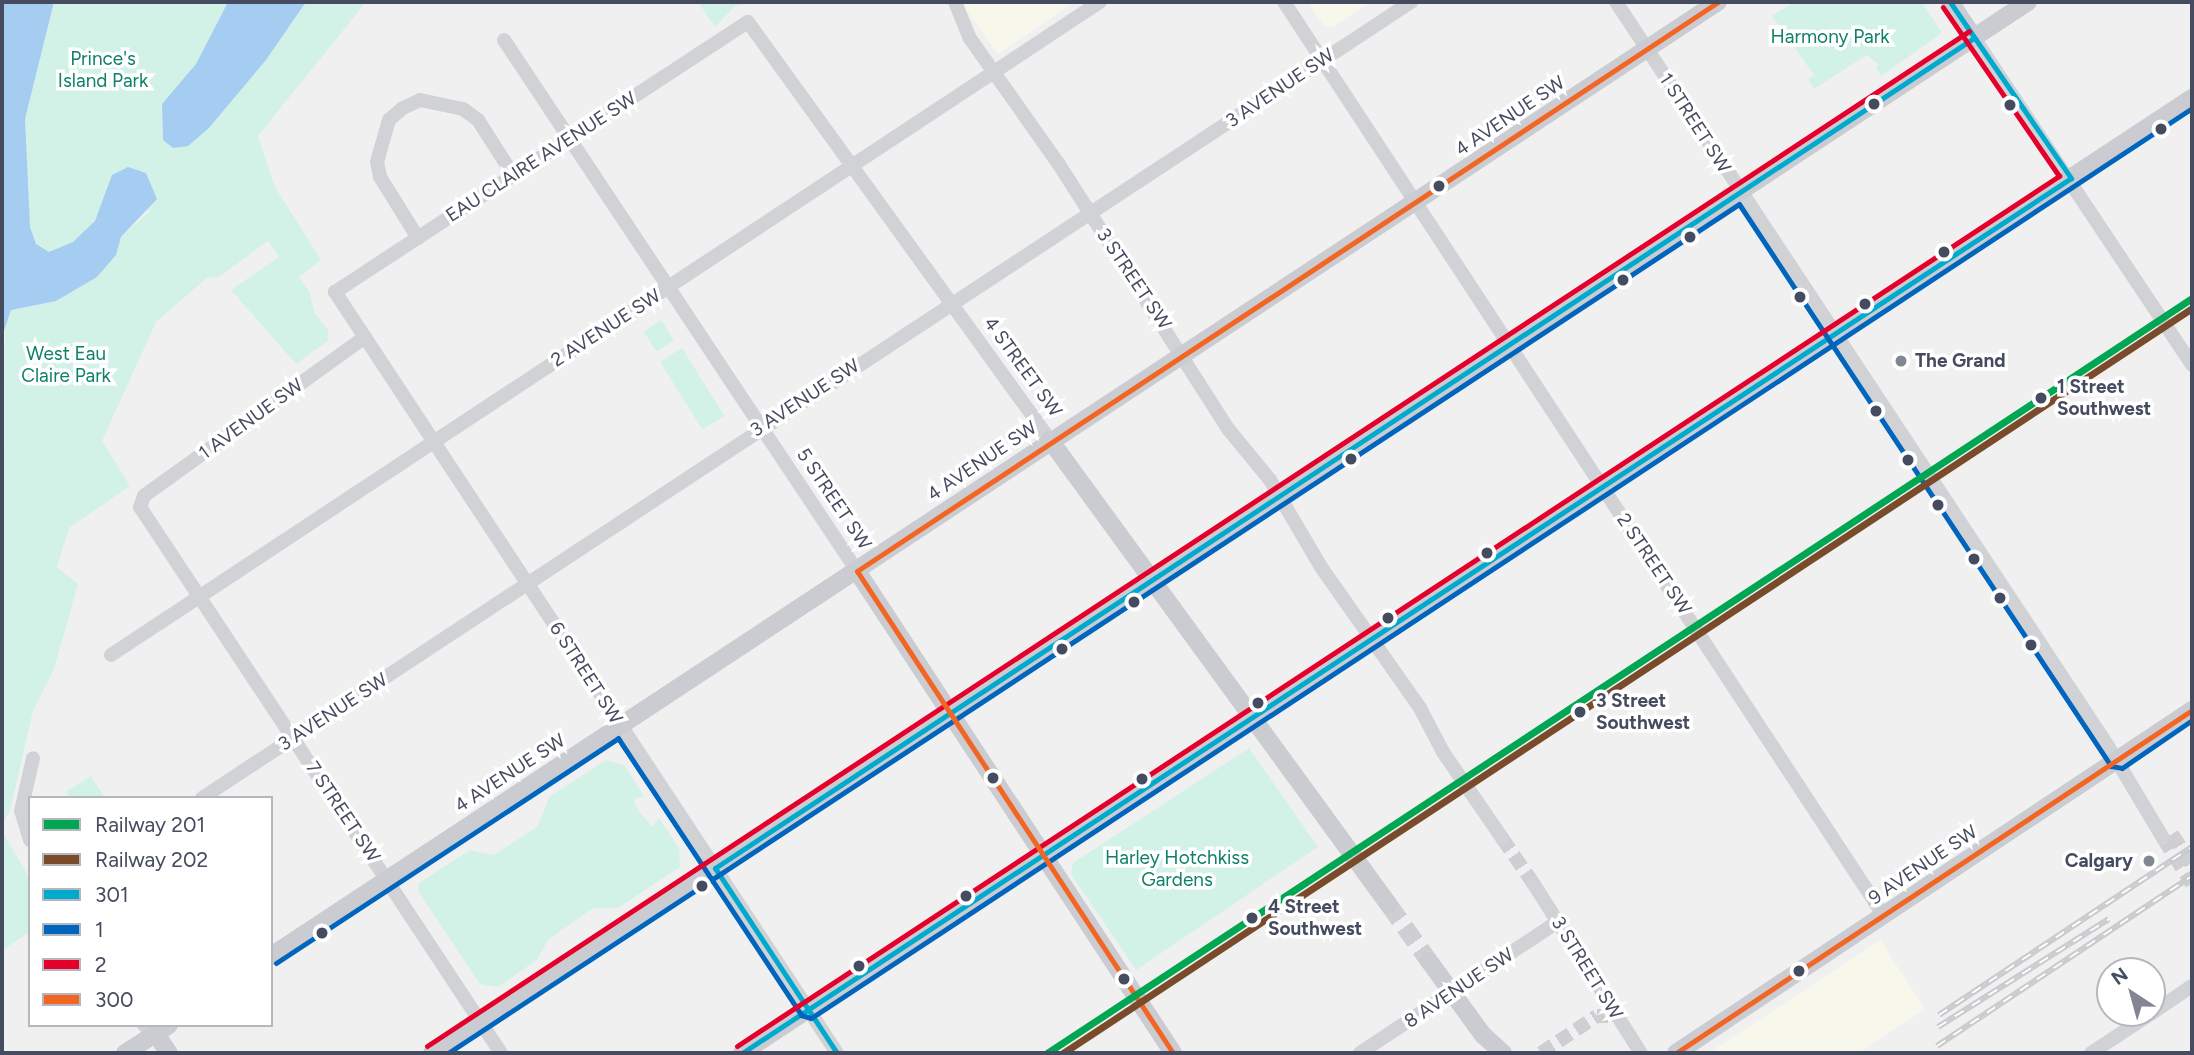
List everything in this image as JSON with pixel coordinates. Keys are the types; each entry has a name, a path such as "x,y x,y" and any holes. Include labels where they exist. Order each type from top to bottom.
{"main road":[{"name":"4 AVENUE SW","path":"273,955 857,571 1050,440 1416,204 1718,2"},
{"path":"1950,2 1974,38"},
{"path":"432,1053 2028,2"},
{"path":"742,1053 2192,98"},
{"name":"4 STREET SW","path":"1050,440 1389,905"},
{"name":"5 STREET SW","path":"857,571 1172,1053"},
{"name":"9 AVENUE SW","path":"1676,1053 2192,710"},
{"path":"1429,961 1483,1035 1503,1053"},
{"path":"125,1053 156,1027 169,1053"},
{"path":"1483,1035 1489,1053"}],"street":[{"name":"3 STREET SW","path":"955,2 969,37 1185,355 1229,430 1280,495 1321,567 1502,838"},
{"name":"2 AVENUE SW","path":"111,655 1100,2"},
{"name":"2 STREET SW","path":"1284,2 1884,916"},
{"name":"3 AVENUE SW","path":"205,796 760,427 1411,2"},
{"name":"1 STREET SW","path":"1616,2 2167,836"},
{"name":"EAU CLAIRE AVENUE SW","path":"335,292 748,22"},
{"name":"4 STREET SW","path":"748,22 1050,440"},
{"path":"1974,38 2071,178 2192,365"},
{"name":"5 STREET SW","path":"503,40 857,571"},
{"path":"418,238 380,177 377,162 389,120 403,108 420,100 463,109 478,120 513,175"},
{"name":"6 STREET SW","path":"335,292 838,1053"},
{"name":"1 AVENUE SW","path":"139,502 365,337"},
{"name":"7 STREET SW","path":"139,502 198,597 388,878 501,1053"},
{"path":"28,834 21,811 33,758"},
{"name":"3 STREET SW","path":"1533,883 1614,1018 1641,1053"},
{"name":"8 AVENUE SW","path":"1360,1053 1557,922"},
{"path":"2166,1004 2192,986"},
{"path":"2091,1053 2131,1027"}],"shaded area":[{"path":"961,2 1074,2 998,54"},
{"path":"1308,2 1371,2 1332,27 1324,26"},
{"path":"1880,940 1925,1009 1858,1053 1709,1053"}],"green space":[{"name":"West Eau Claire Park","path":"49,2 233,2 162,132 174,147 209,128 266,60 306,2 366,2 258,136 275,187 321,260 299,277 310,293 314,312 328,330 328,341 296,364 231,290 279,257 268,241 219,277 207,278 156,322 102,441 130,486 69,528 57,567 78,584 54,669 33,711 10,811 2,823 5,319 11,310 34,305 116,255 121,237 152,209 97,226 79,242 53,255 36,249 27,235 22,117"},
{"path":"698,2 755,2 735,6 715,27"},
{"name":"Harmony Park","path":"1794,2 1922,2 1942,33 1881,76 1876,68 1879,65 1867,55 1814,89 1808,79 1814,75 1772,16"},
{"path":"661,320 674,340 656,352 643,331"},
{"path":"682,348 724,416 702,430 660,362"},
{"name":"Harley Hotchkiss Gardens","path":"1249,748 1318,847 1136,970 1071,874 1073,863"},
{"path":"606,760 625,766 644,796 634,799 636,807 652,827 659,818 679,848 680,867 618,908 593,908 548,940 537,960 498,987 480,984 418,891 419,883 470,850 494,855 538,826 549,797"},
{"path":"91,776 104,796 69,796 66,792"},
{"path":"2,831 28,876 28,933 2,950"}],"water":[{"path":"2,2 54,2 25,119 30,227 36,244 49,252 73,242 95,221 112,175 128,167 146,173 157,199 121,237 116,255 97,277 56,301 11,310 2,337"},
{"path":"228,2 306,2 266,60 209,128 188,146 173,148 163,140 162,104 196,64"}],"tunnel":[{"path":"2172,834 2192,865"},
{"path":"1502,838 1533,883"},
{"path":"2163,838 2192,884"},
{"path":"1389,905 1429,961"},
{"path":"1541,1053 1597,1016 1608,1016"}],"railway":[{"path":"1939,1015 2192,847"},
{"path":"1937,1046 2192,876"},
{"path":"1938,1027 2109,919"}],"rail line":[{"name":"201","path":"1047,1053 2192,298"},
{"name":"202","path":"1063,1053 2192,308"}],"transit line":[{"name":"300","path":"1173,1053 857,571 1718,2"},
{"name":"301","path":"1950,2 2071,178"},
{"name":"2","path":"737,1046 2059,176 1943,7"},
{"name":"2","path":"427,1046 1969,31"},
{"name":"301","path":"715,868 1974,38"},
{"name":"1","path":"276,963 618,738 801,1015 811,1018 2192,108"},
{"name":"301","path":"742,1053 2071,178"},
{"name":"1","path":"448,1053 1739,204 2111,766 2122,768 2192,720"},
{"name":"300","path":"1676,1053 2192,710"},
{"name":"301","path":"715,868 837,1053"}],"place":[{"name":"The Grand","path":"1901,361"},
{"name":"1 Street Southwest","path":"2041,398"},
{"name":"3 Street Southwest","path":"1580,712"},
{"name":"Calgary","path":"2149,861"},
{"name":"4 Street Southwest","path":"1252,918"}],"park label":[{"name":"Prince's Island Park","path":"103,70"}]}
